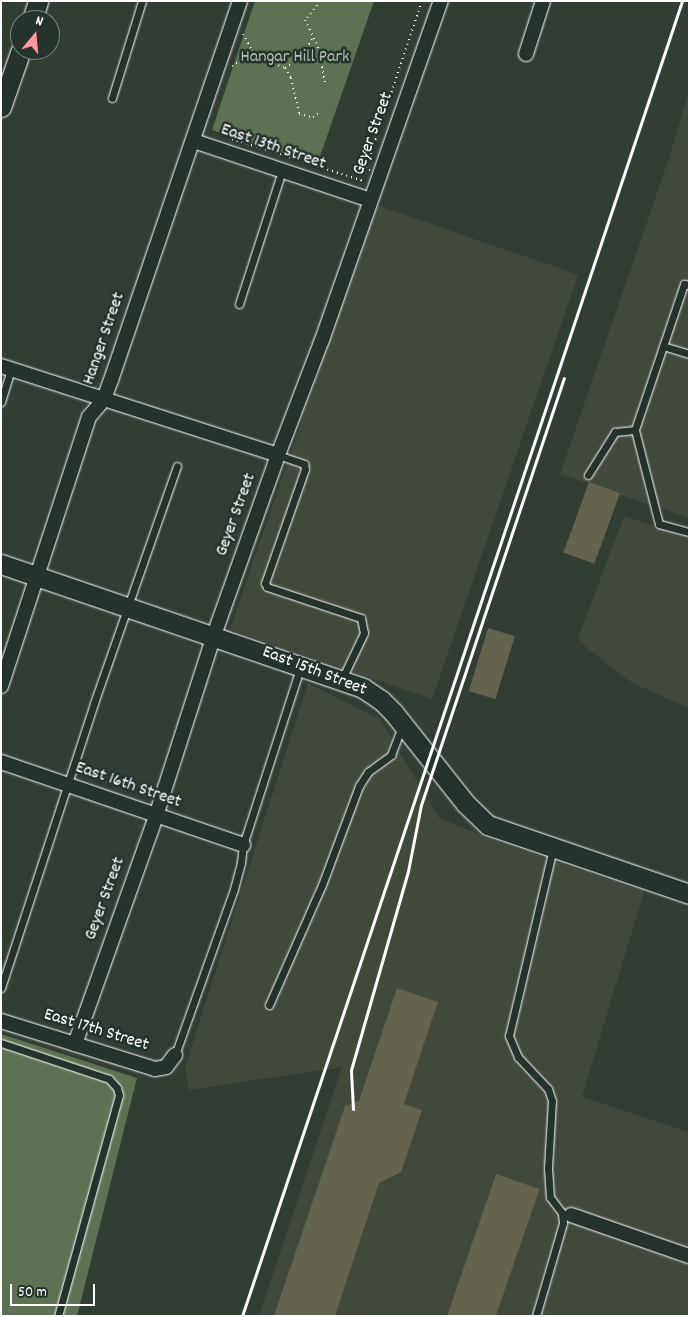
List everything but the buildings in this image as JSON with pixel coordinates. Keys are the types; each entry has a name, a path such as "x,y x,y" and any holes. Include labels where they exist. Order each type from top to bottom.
{"street":[{"name":"Hanger Street","path":"1,686 89,417 104,399 194,141 240,1"},
{"name":"Geyer Street","path":"75,1044 156,816 214,635 278,455 322,340 441,1"},
{"path":"526,54 544,1"},
{"path":"1,107 17,60"},
{"name":"East 13th Street","path":"194,141 370,200"},
{"path":"6,368 278,455"},
{"name":"East 15th Street","path":"1,564 342,679 372,693 403,724 465,803 488,824 689,894"},
{"name":"East 16th Street","path":"1,762 243,845"},
{"name":"East 17th Street","path":"1,1021 155,1069 166,1067 175,1055"},
{"path":"566,1214 689,1256"}],"lane":[{"path":"112,98 142,1"},
{"path":"239,304 282,171"},
{"path":"689,285 684,284 635,430 659,524 689,532"},
{"path":"663,346 689,354"},
{"path":"1,402 6,368"},
{"path":"588,475 615,432 635,430"},
{"path":"278,455 304,464 305,469 265,583 267,587 361,618 364,633 342,679"},
{"path":"1,988 177,466"},
{"path":"175,1055 234,889 241,863 243,845 301,665"},
{"path":"269,1005 322,885 359,786 368,772 391,755 403,724"},
{"path":"536,1316 566,1214 550,1197 548,1168 552,1101 548,1089 518,1057 509,1036 553,848"},
{"path":"1,1043 113,1081 119,1095 58,1316"}],"path":[{"path":"320,1 305,20 313,37 323,68 325,82"},
{"path":"227,138 366,182 371,170 366,168 422,1"},
{"path":"241,31 252,51 260,57 286,68 291,78 299,114 313,117 318,113"},
{"path":"286,68 304,54 313,37"},
{"path":"227,70 240,60 260,57"}],"shaded area":[{"path":"689,91 689,518 560,474 669,158"},
{"path":"376,205 578,275 432,699 230,630"},
{"path":"624,516 689,538 689,709 631,682 589,650 578,638"},
{"path":"308,683 380,719 439,818 488,838 644,892 582,1097 689,1132 689,1316 259,1316 342,1067 189,1090 185,1067"}],"green space":[{"name":"Hangar Hill Park","path":"255,1 374,1 317,165 212,130"},
{"path":"1,1034 137,1078 77,1316 1,1316"}],"railway":[{"path":"242,1316 682,1"},
{"path":"353,1109 351,1070 408,871 421,805 564,378"}]}
